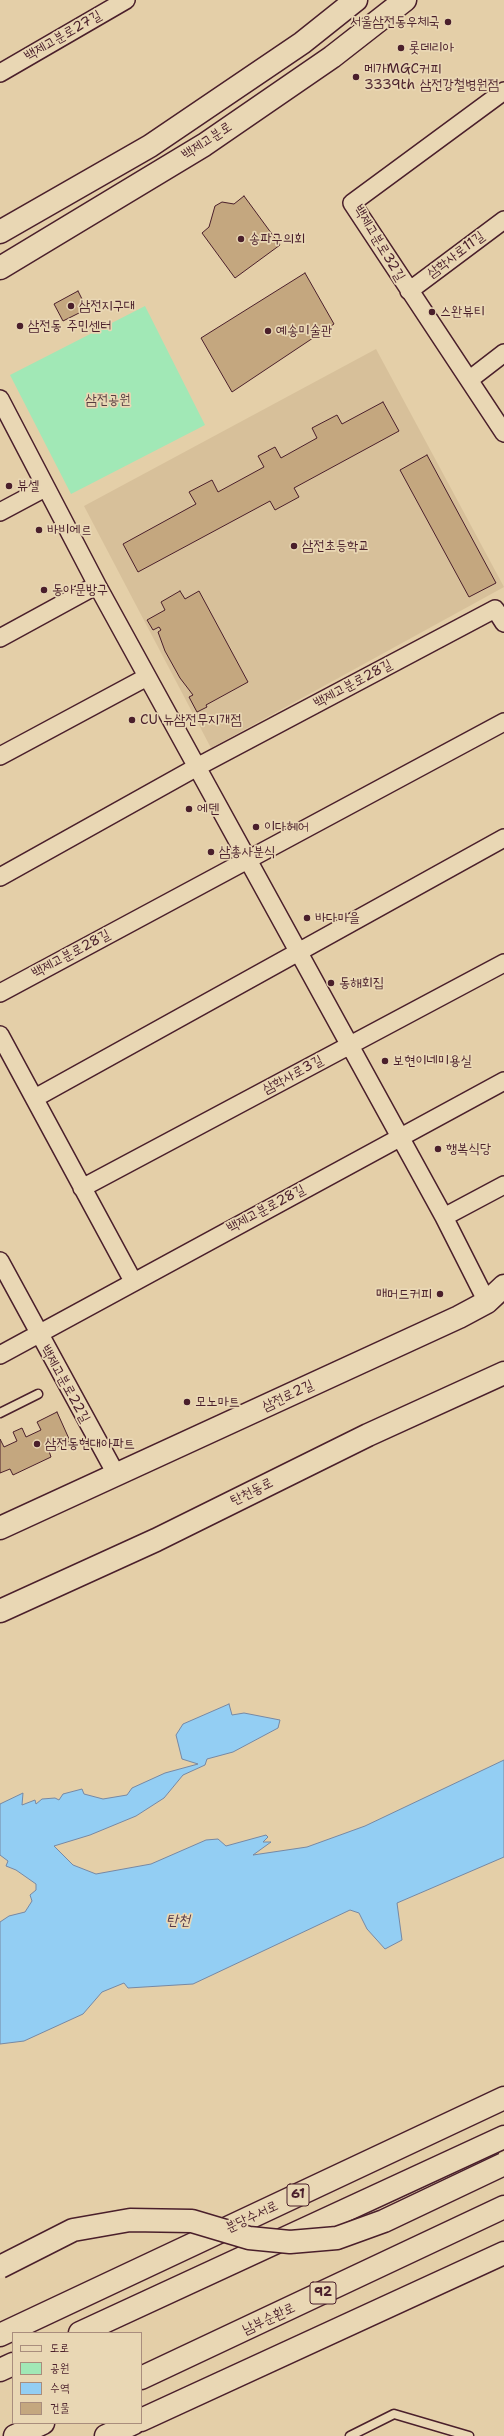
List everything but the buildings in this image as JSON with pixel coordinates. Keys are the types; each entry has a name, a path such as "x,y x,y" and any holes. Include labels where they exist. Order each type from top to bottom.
{"main road":[{"name":"백제고분로","path":"0,232 150,146 302,43 356,0"},
{"name":"백제고분로","path":"0,268 204,145 332,57 405,0"},
{"name":"삼전로2길","path":"0,1528 459,1317 496,1303 504,1286"},
{"name":"탄천동로","path":"0,1611 156,1540 368,1435 504,1373"},
{"name":"분당수서로","path":"0,2335 504,2098"},
{"name":"61","path":"82,2332 504,2137"},
{"path":"0,2267 73,2230 130,2220 192,2221 249,2238 290,2242 337,2238 384,2221 504,2164"},
{"name":"남부순환로","path":"142,2378 504,2207"},
{"path":"142,2420 504,2253"},
{"path":"0,2370 12,2364"},
{"path":"15,2436 41,2424"},
{"path":"106,2436 132,2424"}],"street":[{"name":"백제고분로27길","path":"0,72 126,0"},
{"name":"백제고분로32길","path":"504,91 352,203 504,433"},
{"name":"삼학사로11길","path":"409,291 504,220"},
{"path":"469,380 504,354"},
{"path":"0,399 45,488 97,585 248,859 348,1046 444,1217 496,1303"},
{"path":"0,512 45,488"},
{"path":"0,638 97,585"},
{"name":"백제고분로28길","path":"0,877 197,767 495,609 504,623"},
{"path":"0,756 147,677"},
{"name":"백제고분로28길","path":"0,993 504,722"},
{"path":"35,1098 504,838"},
{"name":"삼학사로3길","path":"82,1188 504,962"},
{"path":"0,1036 133,1281"},
{"name":"백제고분로28길","path":"38,1335 133,1281 504,1081"},
{"path":"444,1217 504,1185"},
{"name":"백제고분로22길","path":"0,1261 38,1335 116,1474"},
{"name":"백제고분로22길","path":"0,1355 38,1335"}],"lane":[{"path":"0,1413 38,1394"},
{"path":"350,2436 394,2414 469,2436"}],"shaded area":[{"name":"삼전초등학교","path":"376,349 504,587 211,748 84,506"}],"green space":[{"name":"삼전공원","path":"145,306 205,425 71,494 10,375"}],"water":[{"name":"탄천","path":"229,1704 232,1715 244,1713 280,1720 278,1728 233,1752 207,1759 205,1765 183,1775 164,1798 136,1816 90,1835 54,1846 73,1865 96,1874 151,1864 206,1840 218,1839 226,1846 266,1835 268,1837 263,1842 271,1842 253,1855 307,1847 365,1826 504,1760 504,1857 397,1903 402,1940 385,1949 367,1929 359,1913 350,1910 193,1984 128,1988 124,1983 102,1992 83,2014 24,2041 0,2044 0,1922 9,1916 25,1912 32,1901 30,1895 36,1890 36,1884 16,1870 6,1866 8,1861 0,1855 0,1804 23,1793 22,1805 35,1800 36,1804 42,1799 55,1798 59,1800 63,1794 82,1789 84,1794 103,1799 127,1795 132,1788 165,1773 198,1764 182,1759 176,1735 183,1724"}],"place":[{"name":"서울삼전동우체국","path":"448,22"},
{"name":"롯데리아","path":"401,48"},
{"name":"메가MGC커피 3339th 삼전강철병원점","path":"356,77"},
{"name":"송파구의회","path":"241,239"},
{"name":"삼전지구대","path":"71,306"},
{"name":"스완뷰티","path":"432,312"},
{"name":"삼전동 주민센터","path":"20,326"},
{"name":"예송미술관","path":"268,331"},
{"name":"뷰셀","path":"9,486"},
{"name":"바비에르","path":"39,530"},
{"name":"삼전초등학교","path":"294,546"},
{"name":"동아문방구","path":"44,590"},
{"name":"CU 뉴삼전무지개점","path":"132,720"},
{"name":"에덴","path":"189,809"},
{"name":"이다헤어","path":"256,827"},
{"name":"삼총사분식","path":"211,852"},
{"name":"바다마을","path":"307,918"},
{"name":"동해회집","path":"331,983"},
{"name":"보현이네미용실","path":"385,1061"},
{"name":"행복식당","path":"438,1149"},
{"name":"매머드커피","path":"440,1294"},
{"name":"모노마트","path":"187,1402"},
{"name":"삼전동현대아파트","path":"37,1444"}]}
